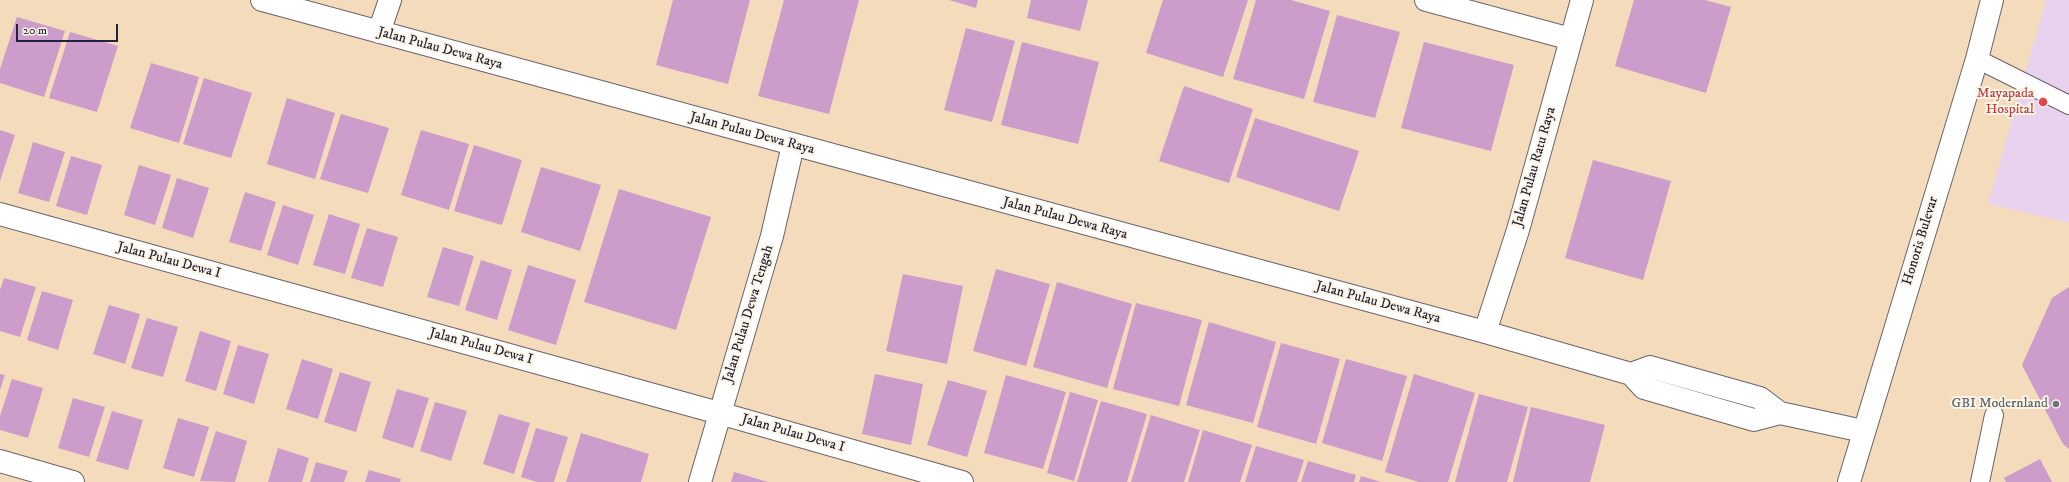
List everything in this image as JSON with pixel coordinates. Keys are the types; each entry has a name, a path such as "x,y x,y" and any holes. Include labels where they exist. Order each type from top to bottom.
{"street":[{"name":"Jalan Pulau Dewa Raya","path":"262,0 1485,332 1631,374 1644,388 1754,420 1780,414 1863,431"},
{"path":"379,32 390,0"},
{"path":"1426,0 1570,39"},
{"name":"Jalan Pulau Ratu Raya","path":"1485,332 1520,222 1582,0"},
{"name":"Honoris Bulevar","path":"1848,482 1977,59 1992,0"},
{"name":"Jalan Pulau Dewa Tengah","path":"700,482 772,236 793,145"},
{"name":"Jalan Pulau Dewa I","path":"0,214 719,413 962,482"},
{"path":"0,462 73,482"}],"lane":[{"path":"1977,59 2069,104"},
{"path":"1980,482 1994,415"}],"shaded area":[{"name":"Mayapada Hospital","path":"2046,0 2069,0 2069,223 1988,204"}],"building":[{"path":"673,0 750,0 728,84 656,65"},
{"path":"784,0 859,0 829,114 758,96"},
{"path":"949,0 978,0 976,8"},
{"path":"1031,0 1088,0 1080,31 1027,18"},
{"path":"1163,0 1248,0 1223,77 1146,53"},
{"path":"1256,0 1291,0 1330,11 1304,99 1233,79"},
{"path":"1634,0 1705,0 1731,7 1706,93 1615,66"},
{"path":"1337,15 1400,32 1375,118 1313,102"},
{"path":"17,17 65,31 44,97 0,83 0,69"},
{"path":"966,28 1015,41 992,122 944,110"},
{"path":"70,32 118,46 97,112 49,98"},
{"path":"1022,42 1099,62 1078,144 1001,125"},
{"path":"1424,42 1514,65 1491,151 1401,128"},
{"path":"151,63 199,77 179,143 130,128"},
{"path":"204,78 252,93 231,158 183,144"},
{"path":"1184,86 1253,109 1229,183 1159,161"},
{"path":"287,98 335,113 315,179 267,164"},
{"path":"341,114 389,128 368,193 320,179"},
{"path":"1255,118 1359,151 1339,211 1236,177"},
{"path":"0,130 15,135 0,181"},
{"path":"421,130 469,144 449,210 401,195"},
{"path":"33,142 65,152 49,202 18,193"},
{"path":"474,145 522,160 502,225 454,211"},
{"path":"71,156 102,165 87,215 56,206"},
{"path":"1593,160 1671,181 1643,280 1565,258"},
{"path":"139,165 171,175 155,225 124,215"},
{"path":"541,167 601,185 580,251 521,232"},
{"path":"177,178 209,188 193,238 162,228"},
{"path":"619,189 711,217 676,330 584,302"},
{"path":"245,192 276,202 261,251 229,242"},
{"path":"283,205 314,215 298,265 267,255"},
{"path":"329,214 360,224 345,274 313,265"},
{"path":"367,228 398,237 383,287 351,278"},
{"path":"443,247 474,256 459,306 427,297"},
{"path":"481,260 512,270 497,320 465,310"},
{"path":"528,265 576,280 556,345 508,330"},
{"path":"996,269 1050,284 1026,366 973,351"},
{"path":"903,274 963,286 947,364 886,351"},
{"path":"4,278 36,287 20,337 0,331 0,290"},
{"path":"1057,282 1132,304 1107,388 1033,367"},
{"name":"GBI Modernland","path":"2069,287 2069,449 2063,444 2022,365 2052,298"},
{"path":"42,291 73,300 58,350 27,340"},
{"path":"1136,303 1202,320 1179,406 1113,389"},
{"path":"109,305 140,314 125,364 93,354"},
{"path":"147,318 178,327 163,377 131,368"},
{"path":"1209,322 1276,342 1253,423 1186,405"},
{"path":"200,331 231,341 216,391 185,381"},
{"path":"1281,343 1340,359 1316,444 1257,427"},
{"path":"238,345 269,354 254,404 223,394"},
{"path":"302,359 333,369 318,419 286,409"},
{"path":"1346,359 1407,376 1382,461 1322,443"},
{"path":"340,372 371,382 356,432 324,422"},
{"path":"0,374 5,375 0,390"},
{"path":"875,374 923,384 911,445 862,434"},
{"path":"1414,374 1475,393 1448,482 1419,482 1385,472"},
{"path":"1006,375 1066,392 1043,469 984,453"},
{"path":"12,379 43,388 28,438 0,430 0,416"},
{"path":"948,380 987,391 967,457 927,445"},
{"path":"397,389 429,398 413,448 382,438"},
{"path":"1070,392 1098,400 1074,481 1047,473"},
{"path":"1479,394 1528,407 1507,482 1455,482"},
{"path":"73,398 105,407 89,457 58,448"},
{"path":"1101,401 1147,414 1127,482 1077,482"},
{"path":"435,402 467,411 451,461 420,451"},
{"path":"1531,407 1605,425 1590,482 1513,482"},
{"path":"112,411 143,420 128,470 96,461"},
{"path":"499,414 530,423 514,474 483,464"},
{"path":"1151,415 1200,430 1184,482 1131,482"},
{"path":"178,418 209,427 194,477 163,468"},
{"path":"536,428 568,437 554,482 537,482 521,477"},
{"path":"1203,430 1252,445 1240,482 1188,482"},
{"path":"216,431 247,441 235,482 200,481"},
{"path":"581,433 649,454 641,482 566,482"},
{"path":"1256,446 1304,460 1297,482 1245,482"},
{"path":"278,448 309,458 302,482 268,482"},
{"path":"2040,459 2052,482 2006,482 2004,478"},
{"path":"1308,461 1356,475 1354,482 1301,482"},
{"path":"316,462 348,471 344,482 310,482"},
{"path":"369,470 401,479 400,482 365,482"},
{"path":"734,472 768,482 731,482"},
{"path":"1361,476 1381,482 1359,482"}],"place":[{"name":"Mayapada Hospital","path":"2043,102"},
{"name":"GBI Modernland","path":"2056,404"}]}
